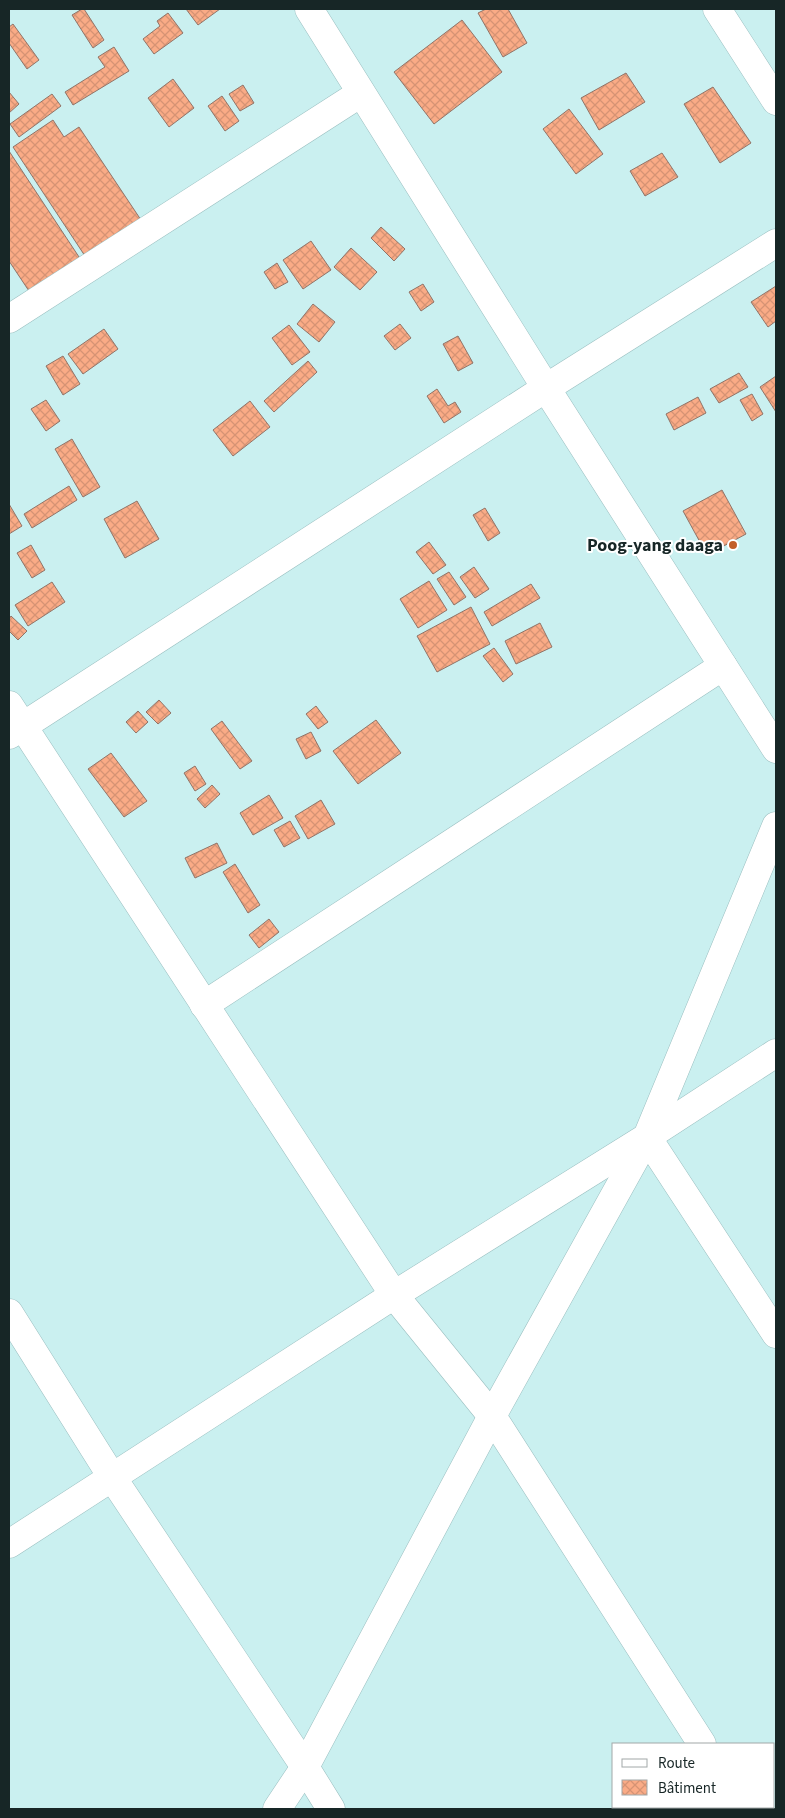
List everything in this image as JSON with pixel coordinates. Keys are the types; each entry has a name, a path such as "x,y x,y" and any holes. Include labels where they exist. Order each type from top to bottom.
{"street":[{"path":"309,9 546,388 776,749"},
{"path":"717,9 776,102"},
{"path":"9,319 362,93"},
{"path":"701,1743 492,1416 394,1295 204,1005 13,722 776,243"},
{"path":"204,1005 723,666"},
{"path":"277,1809 305,1767 492,1416 647,1137 776,826"},
{"path":"9,1544 394,1295 647,1137 776,1053"},
{"path":"647,1137 776,1334"},
{"path":"9,1313 112,1477 332,1809"}],"building":[{"path":"84,9 104,40 93,48 72,15"},
{"path":"186,9 220,9 198,25"},
{"path":"486,9 508,9 527,43 503,57 478,13"},
{"path":"168,13 183,33 154,54 143,39 160,26 157,21"},
{"path":"462,20 502,72 434,124 394,72"},
{"path":"13,24 39,60 27,69 9,43 9,27"},
{"path":"114,47 129,71 73,105 65,92 105,67 98,57"},
{"path":"626,73 645,102 599,130 581,98"},
{"path":"173,79 194,108 169,127 148,98"},
{"path":"243,85 254,103 240,111 229,94"},
{"path":"713,87 751,143 720,163 684,104"},
{"path":"9,92 19,104 9,113"},
{"path":"52,94 61,106 19,137 10,124"},
{"path":"222,96 239,121 225,131 208,106"},
{"path":"569,109 603,154 576,174 543,129"},
{"path":"53,120 64,137 79,127 141,220 85,256 13,147"},
{"path":"9,151 81,260 31,294 9,261"},
{"path":"662,153 678,177 645,196 630,171"},
{"path":"381,227 405,249 394,261 371,238"},
{"path":"311,241 331,270 303,289 283,260"},
{"path":"351,248 377,272 360,290 334,267"},
{"path":"277,263 288,282 275,289 264,272"},
{"path":"423,284 434,302 421,311 409,292"},
{"path":"776,286 776,321 768,327 751,302"},
{"path":"313,304 335,322 319,342 297,324"},
{"path":"400,324 411,338 395,350 384,336"},
{"path":"289,325 310,352 292,365 272,338"},
{"path":"104,329 118,349 83,374 68,354"},
{"path":"458,336 473,363 458,371 443,344"},
{"path":"63,356 80,384 63,395 46,366"},
{"path":"308,361 317,372 274,412 264,401"},
{"path":"739,373 748,387 719,403 710,389"},
{"path":"776,376 776,412 760,387"},
{"path":"437,389 448,406 455,402 461,412 444,423 427,396"},
{"path":"752,394 763,414 752,421 740,400"},
{"path":"698,397 706,413 674,430 666,414"},
{"path":"46,400 60,421 46,431 31,409"},
{"path":"250,401 270,427 233,456 213,430"},
{"path":"72,439 100,487 83,497 55,449"},
{"path":"69,486 77,500 32,528 24,514"},
{"path":"722,490 746,534 707,555 683,511"},
{"path":"137,501 159,539 125,558 104,519"},
{"path":"9,504 22,526 9,534"},
{"path":"485,508 500,533 488,541 473,515"},
{"path":"429,542 446,565 433,574 416,552"},
{"path":"31,545 45,570 32,578 17,553"},
{"path":"474,567 489,589 475,598 460,577"},
{"path":"449,572 466,597 454,605 437,579"},
{"path":"429,581 447,610 418,628 400,599"},
{"path":"52,582 65,602 28,626 15,605"},
{"path":"531,584 540,598 492,626 484,612"},
{"path":"471,607 490,644 437,672 417,636"},
{"path":"11,616 27,631 18,640 9,631 9,619"},
{"path":"540,623 552,647 516,664 505,641"},
{"path":"494,648 513,674 503,682 483,656"},
{"path":"159,700 171,713 158,724 146,712"},
{"path":"316,706 328,722 318,729 306,714"},
{"path":"138,711 148,722 136,733 126,722"},
{"path":"376,720 401,753 358,784 333,751"},
{"path":"222,721 252,761 240,769 211,729"},
{"path":"311,732 321,751 306,759 296,739"},
{"path":"111,753 147,801 124,817 88,769"},
{"path":"195,766 206,784 195,791 184,773"},
{"path":"212,785 220,794 205,808 197,799"},
{"path":"269,795 283,818 253,835 240,813"},
{"path":"321,800 335,824 308,839 295,816"},
{"path":"290,821 300,838 284,847 274,830"},
{"path":"217,843 227,863 195,878 185,858"},
{"path":"235,864 260,905 248,913 223,872"},
{"path":"269,919 279,932 259,948 249,935"}],"place":[{"name":"Poog-yang daaga","path":"733,545"}]}
